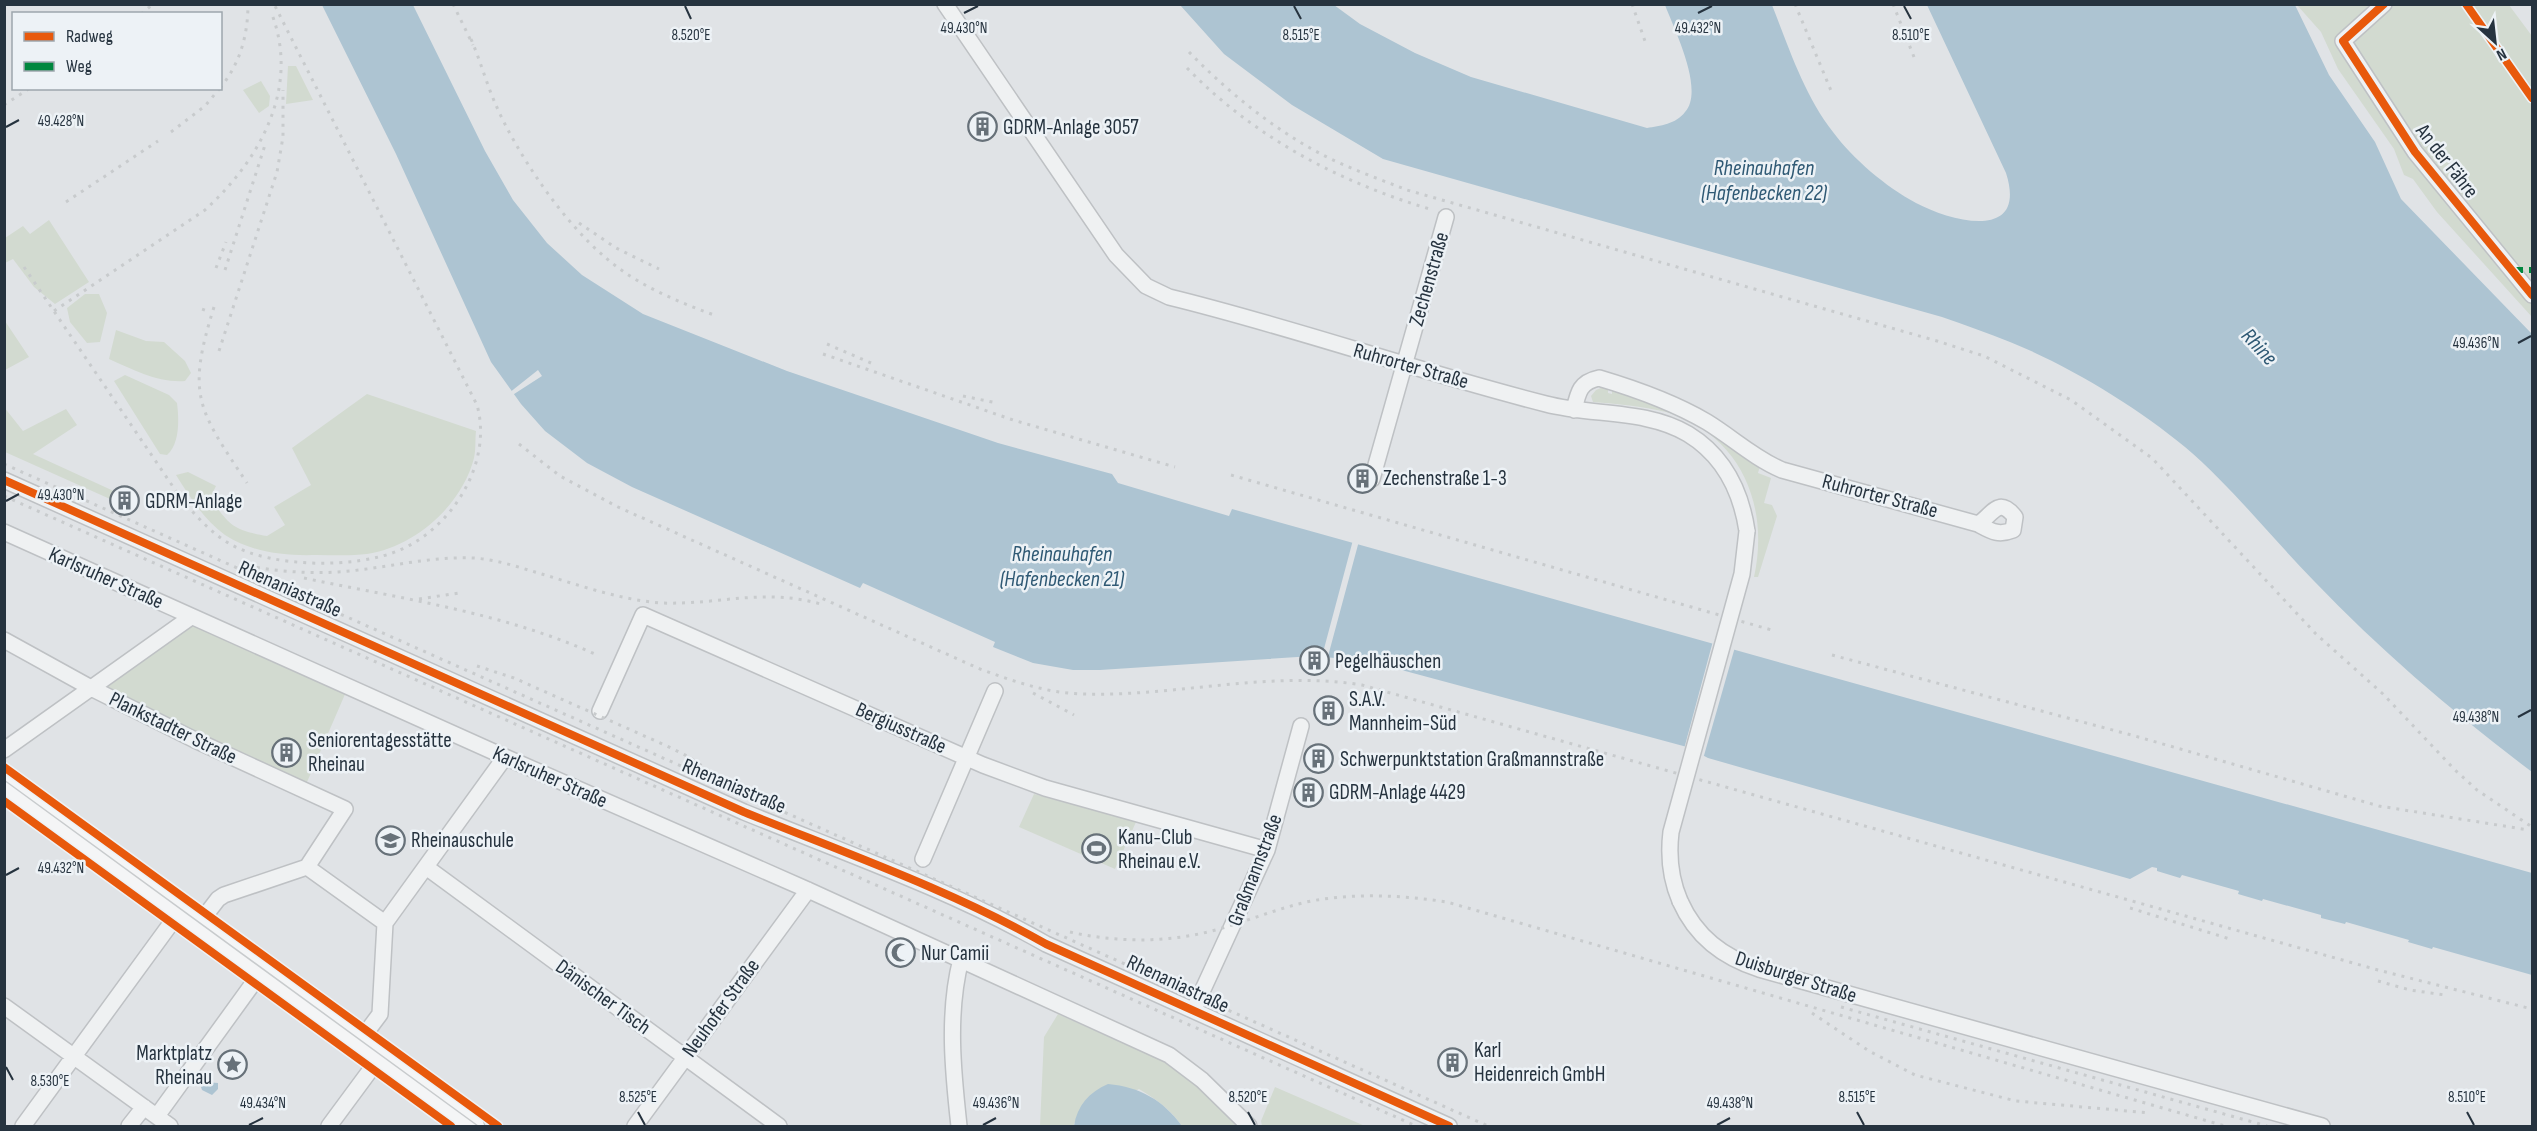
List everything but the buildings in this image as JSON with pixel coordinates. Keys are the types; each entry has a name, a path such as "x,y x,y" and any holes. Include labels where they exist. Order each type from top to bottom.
{"main road":[{"path":"4,783 262,971 293,1002 359,1042 474,1126"}],"street":[{"name":"Ruhrorter Straße","path":"945,4 1116,255 1146,286 1169,297 1404,365 1574,410 1580,387 1589,380 1599,378 1671,403 1708,423 1765,462 1782,470 1978,524"},
{"name":"An der Fähre","path":"2385,4 2343,41 2415,152 2532,295"},
{"name":"Zechenstraße","path":"1372,479 1446,217"},
{"name":"Duisburger Straße","path":"1574,410 1648,419 1677,429 1694,438 1718,459 1741,502 1747,531 1742,574 1671,832 1670,863 1673,883 1694,927 1710,943 1727,956 1759,969 2322,1126"},
{"name":"Rhenaniastraße","path":"4,480 744,812 814,838 1019,928 1046,944 1449,1126"},
{"name":"Karlsruher Straße","path":"4,532 505,758 808,890 1169,1055 1202,1080 1249,1126"},
{"name":"Bergiusstraße","path":"600,711 643,615 966,757 1045,788 1267,850"},
{"path":"4,750 191,617"},
{"name":"Plankstadter Straße","path":"4,640 91,688 345,809 307,867"},
{"path":"923,859 995,691"},
{"name":"Graßmannstraße","path":"1194,1009 1267,850 1301,726"},
{"path":"359,1042 380,1014 385,923 505,758"},
{"path":"198,925 218,899 225,895 307,867 385,923"},
{"name":"Dänischer Tisch","path":"426,867 780,1126"},
{"name":"Neuhofer Straße","path":"635,1126 808,890"},
{"path":"22,1126 180,911"},
{"path":"959,1126 954,1080 954,1011 956,980 961,959"},
{"path":"157,1116 262,971"},
{"path":"4,1006 170,1126"},
{"path":"329,1126 380,1057"},
{"path":"129,1126 144,1107"}],"shaded area":[{"path":"2297,5 2509,5 2532,36 2532,317 2437,212 2413,179 2404,175 2394,149 2338,69 2321,32"},
{"path":"288,66 296,66 313,100 286,104"},
{"path":"261,81 270,96 269,106 259,113 243,90"},
{"path":"49,220 89,282 55,304 34,287 13,259 5,263 5,238 23,226 30,234"},
{"path":"85,294 99,294 107,313 100,342 87,343 70,322 67,308"},
{"path":"5,321 29,357 4,370"},
{"path":"116,330 146,341 164,342 185,361 191,373 185,381 165,380 146,375 109,359"},
{"path":"125,375 169,395 177,403 176,438 167,455 160,454 114,381"},
{"path":"1603,387 1608,388 1608,393 1612,394 1612,390 1639,399 1678,414 1703,427 1760,466 1758,473 1771,478 1764,503 1772,505 1777,516 1758,577 1754,577 1758,550 1753,499 1744,476 1731,455 1713,437 1692,422 1666,412 1593,402 1591,396"},
{"path":"367,394 476,431 474,458 459,492 434,521 402,543 385,550 355,555 293,555 258,550 236,541 217,529 198,508 176,475 188,472 216,486 210,498 228,521 239,529 267,536 285,525 274,507 311,485 292,448"},
{"path":"4,407 23,431 66,409 77,425 33,454 118,493 110,499 5,452"},
{"path":"190,622 346,692 304,789 91,688"},
{"name":"Kanu-Club Rheinau e.V.","path":"1034,794 1136,822 1115,869 1019,827"},
{"path":"1058,1014 1167,1063 1198,1086 1239,1126 1182,1126 1163,1105 1139,1089 1074,1123 1074,1126 1040,1126 1044,1037"},
{"path":"1275,1087 1365,1126 1262,1126 1261,1121"}],"water":[{"name":"Rheinauhafen (Hafenbecken 21)","path":"322,5 413,5 485,151 513,200 547,243 582,275 643,314 787,371 998,443 1112,474 1118,483 1229,516 1232,509 2532,873 2532,975 2433,947 2432,949 2346,922 2345,924 2321,918 2321,915 2263,899 2262,901 2238,894 2239,891 2182,875 2180,878 2157,871 2157,868 2152,867 2130,879 1708,758 1687,747 1368,661 1313,656 1073,670 1033,663 993,647 995,642 863,583 860,588 632,487 587,463 545,431 521,404 491,362 396,154"},
{"path":"1180,5 1334,5 1360,24 1415,53 1471,77 1647,128 1668,124 1681,116 1690,102 1692,89 1686,59 1665,5 1772,5 1798,71 1814,103 1833,132 1850,152 1882,181 1916,203 1948,216 1983,221 1997,218 2006,209 2010,195 2006,173 1927,5 2295,5 2329,75 2375,142 2401,199 2532,334 2532,772 2447,705 2392,657 2314,581 2202,462 2146,417 2101,388 2032,351 1942,317 1383,159 1292,105 1224,54"},
{"path":"205,1082 218,1083 218,1089 212,1095 202,1090 201,1087"},
{"path":"1108,1084 1130,1088 1150,1096 1167,1109 1182,1126 1074,1126 1085,1100"}],"pier":[{"path":"538,370 542,376 511,396 509,393"},
{"path":"1353,540 1359,541 1327,660 1321,660"},
{"path":"1713,641 1735,647 1703,759 1684,749"}],"tram line":[{"path":"4,780 478,1126"}],"railway":[{"path":"143,12 153,4"},
{"path":"222,85 238,59 244,38 248,4"},
{"path":"24,267 180,497 209,529 230,544 268,558 338,563 382,556 400,550 419,540 437,526 452,509 474,470 479,448 480,427 477,405 274,4"},
{"path":"453,4 473,45"},
{"path":"1632,4 1646,44"},
{"path":"1795,4 1832,93"},
{"path":"1893,4 1914,57"},
{"path":"54,311 205,210 243,169 270,120 278,94 281,68 279,40 271,12"},
{"path":"471,39 504,123 528,165 574,226 618,268 671,298 714,315"},
{"path":"1189,52 1235,95 1285,133 1342,164 1407,190 1937,341 1984,356 2071,400 2152,458 2316,634 2383,694 2455,770 2477,790 2532,827"},
{"path":"1187,68 1241,116 1270,137 1301,155 1365,186 1433,210"},
{"path":"4,105 27,90"},
{"path":"171,132 205,106 218,90"},
{"path":"219,351 277,172 283,137 283,90"},
{"path":"66,202 158,141"},
{"path":"225,270 265,145"},
{"path":"579,223 616,248 659,269"},
{"path":"216,268 226,242"},
{"path":"203,311 205,305"},
{"path":"214,307 200,362 199,382 202,401 217,437 247,483"},
{"path":"827,344 871,363"},
{"path":"823,354 1013,420 1175,467"},
{"path":"963,396 997,403"},
{"path":"519,444 560,476 618,507 980,669 1030,686 1069,693 1117,694 1292,680 1362,685 2378,970 2532,1009"},
{"path":"4,464 1488,1126"},
{"path":"1231,475 1775,631"},
{"path":"4,496 1416,1126"},
{"path":"248,566 292,572 326,573 439,559 473,558 504,563 630,599 683,603 782,597 824,605"},
{"path":"304,578 490,618 562,640 597,655"},
{"path":"419,599 459,593"},
{"path":"1832,655 2135,736 2379,806 2529,830"},
{"path":"477,666 514,678 667,746 711,772"},
{"path":"1033,693 1074,715"},
{"path":"1070,932 1126,940 1163,939 1201,934 1299,904 1328,898 1379,896 1447,902 2225,1126"},
{"path":"2130,908 2230,939"},
{"path":"2378,981 2410,990 2445,995"},
{"path":"1841,1007 2267,1126"},
{"path":"1812,1013 1869,1051 1915,1075 2016,1101 2150,1113"}],"marked path":[{"path":"2511,270 2532,270"}],"cycle path":[{"path":"2384,4 2343,41 2415,152 2532,295"},
{"path":"2466,4 2532,98"},
{"path":"4,480 744,812 935,889 1046,944 1449,1126"},
{"path":"4,767 498,1126"},
{"path":"4,801 451,1126"}],"place":[{"name":"GDRM-Anlage 3057","path":"982,127"},
{"name":"Zechenstraße 1-3","path":"1362,478"},
{"name":"GDRM-Anlage","path":"124,501"},
{"name":"Pegelhäuschen","path":"1314,661"},
{"name":"S.A.V. Mannheim-Süd","path":"1328,711"},
{"name":"Seniorentagesstätte Rheinau","path":"287,752"},
{"name":"Schwerpunktstation Graßmannstraße","path":"1319,759"},
{"name":"GDRM-Anlage 4429","path":"1308,792"},
{"name":"Rheinauschule","path":"390,840"},
{"name":"Kanu-Club Rheinau e.V.","path":"1097,849"},
{"name":"Nur Camii","path":"900,953"},
{"name":"Karl Heidenreich GmbH","path":"1453,1062"},
{"name":"Marktplatz Rheinau","path":"233,1065"}],"water label":[{"name":"Rheinauhafen (Hafenbecken 22)","path":"1764,180"},
{"name":"Rhine","path":"2259,347"}]}
